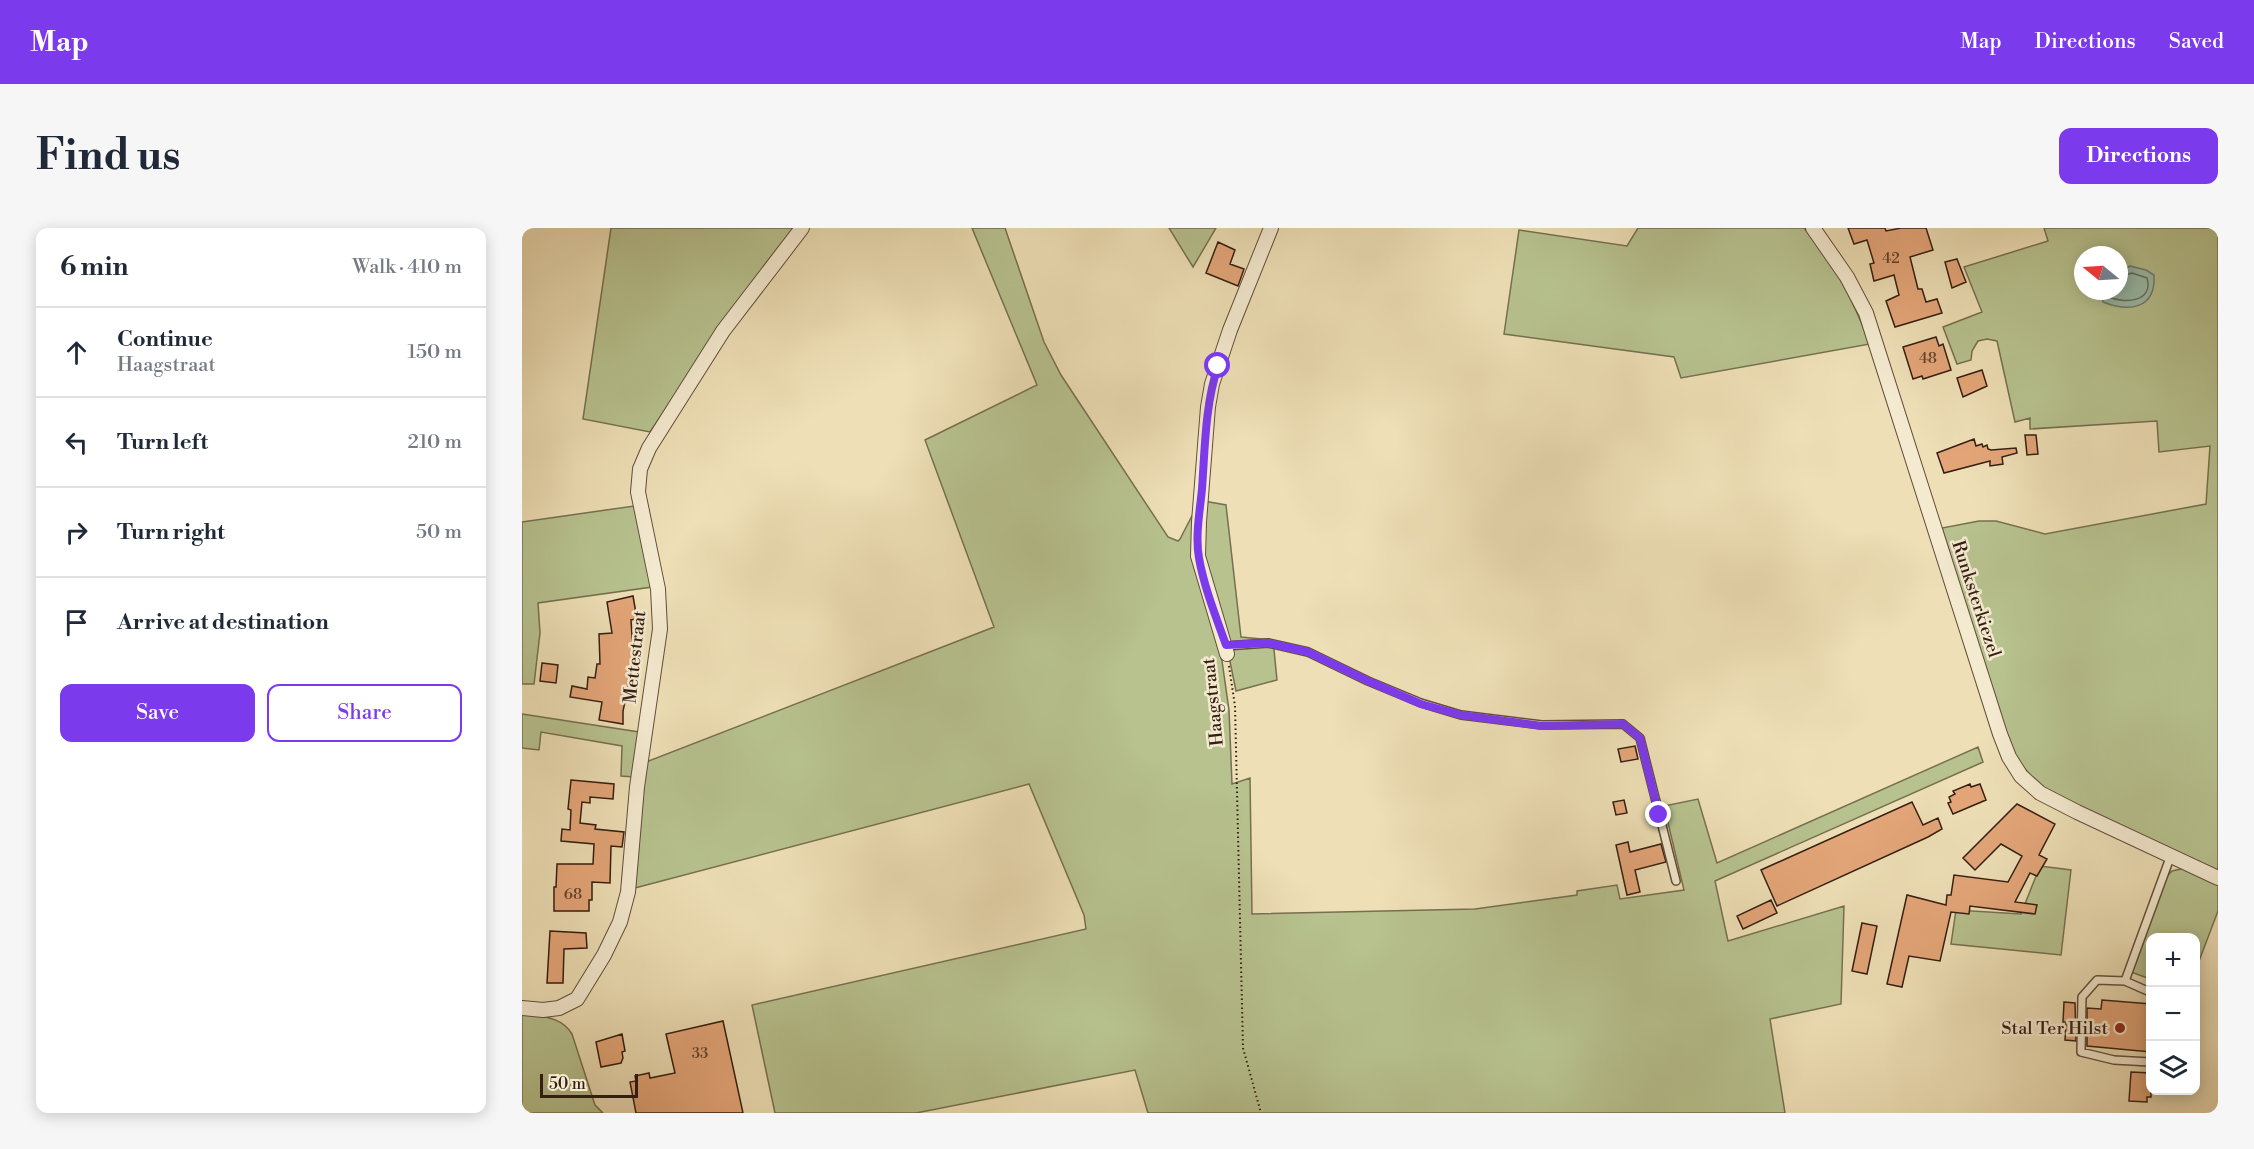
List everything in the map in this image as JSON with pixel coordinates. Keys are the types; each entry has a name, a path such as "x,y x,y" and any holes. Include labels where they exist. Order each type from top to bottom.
{"street":[{"name":"Mettestraat","path":"522,1008 543,1010 559,1008 577,999 604,955 620,922 628,892 637,787 660,629 658,588 638,492 640,469 649,448 723,331 802,228"},
{"name":"Haagstraat","path":"1226,650 1198,556 1208,407 1212,384 1230,330 1271,228"},
{"name":"Runksterkiezel","path":"1813,228 1847,277 1866,313 2000,734 2021,777 2040,793 2077,812 2218,878"}],"lane":[{"path":"1226,650 1268,643 1308,652 1421,704 1461,715 1542,726 1623,724 1640,738 1676,881"},
{"path":"2125,981 2170,855"},
{"path":"2146,990 2125,981 2097,980 2082,997 2081,1052 2114,1060 2146,1062"}],"path":[{"name":"Haagstraat","path":"1226,650 1235,706 1243,1048 1261,1113"}],"shaded area":[{"path":"611,228 795,228 737,302 650,432 583,419"},
{"path":"972,228 1005,228 1044,342 1061,375 1168,537 1178,541 1180,539 1195,510 1194,567 1222,661 1229,710 1232,784 1250,778 1252,914 1475,909 1577,895 1577,891 1617,885 1620,899 1684,890 1664,806 1698,799 1717,863 1978,747 1983,762 1715,881 1728,941 1844,906 1841,1004 1770,1019 1785,1113 1148,1113 1135,1070 916,1113 775,1113 752,1005 1086,929 1084,915 1029,784 635,888 646,762 994,627 925,440 1037,385"},
{"path":"1169,228 1216,228 1193,267"},
{"path":"1638,228 1804,228 1842,283 1870,344 1681,378 1674,357 1504,334 1519,230 1627,246"},
{"path":"2044,228 2218,228 2218,870 2040,786 2018,761 2006,735 1942,528 1979,521 1996,521 2045,534 2206,504 2210,446 2159,452 2157,421 2030,429 2030,418 2015,422 1997,341 1987,339 1978,341 1972,351 1971,360 1957,364 1943,327 1982,312 1964,267 2048,241"},
{"path":"1204,501 1226,505 1241,637 1273,640 1277,680 1236,691 1224,632 1203,564"},
{"path":"634,506 652,587 538,603 540,633 534,684 522,684 522,522"},
{"path":"522,714 639,732 634,777 621,776 622,746 541,732 539,750 522,748"},
{"path":"2040,866 2071,870 2061,955 1951,944 1956,910 2021,914"},
{"path":"2185,868 2218,884 2218,911 2200,958 2200,933 2146,933 2146,978 2131,972 2167,876 2172,871"},
{"path":"522,1013 557,1020 568,1028 595,1105 603,1113 522,1113"}],"water":[{"path":"2128,267 2146,270 2154,275 2153,287 2145,302 2131,307 2122,307 2103,302 2103,300 2128,300"}],"building":[{"path":"1848,228 1885,228 1886,231 1901,228 1926,228 1933,250 1910,257 1918,289 1922,289 1926,302 1937,299 1942,313 1895,327 1886,301 1899,295 1894,275 1874,281 1870,264 1874,263 1867,240 1854,244"},
{"path":"1218,242 1235,250 1230,264 1244,269 1238,286 1206,273"},
{"path":"1957,259 1966,282 1952,288 1945,262"},
{"path":"1936,337 1939,346 1943,344 1951,370 1923,379 1922,376 1913,379 1903,347"},
{"path":"1982,370 1987,386 1963,397 1957,378"},
{"path":"2025,435 2036,435 2038,454 2027,455"},
{"path":"1974,439 1976,446 1987,445 1991,450 2016,448 2017,453 2002,457 2003,464 1990,466 1990,461 1944,473 1937,453"},
{"path":"633,596 637,619 631,620 633,651 623,724 599,720 602,702 570,697 572,686 587,689 588,677 595,678 597,664 600,664 599,634 612,633 607,602"},
{"path":"542,663 558,665 556,683 540,681"},
{"path":"1635,746 1638,759 1621,762 1618,749"},
{"path":"571,780 614,784 613,799 590,797 590,803 582,802 580,823 596,825 595,829 624,832 622,847 611,846 610,883 592,882 592,900 589,900 589,911 554,911 557,864 593,864 594,844 561,841 562,829 570,830 571,810 568,809"},
{"path":"1970,784 1971,787 1980,784 1986,800 1953,814 1948,803 1951,802 1949,797 1955,794 1953,791"},
{"path":"1624,800 1627,813 1616,815 1613,802"},
{"path":"1912,802 1923,825 1938,818 1942,829 1777,906 1761,870"},
{"path":"2017,804 2055,824 2039,855 2047,859 2037,876 2030,873 2015,902 2037,905 2035,914 1970,906 1969,914 1951,912 1940,961 1909,956 1902,987 1887,984 1907,895 1946,905 1947,895 1951,895 1954,875 2008,882 2022,856 2001,844 1975,870 1963,858"},
{"path":"1628,842 1630,852 1661,844 1666,862 1635,870 1640,892 1627,895 1616,845"},
{"path":"1771,900 1777,913 1743,929 1737,916"},
{"path":"1862,923 1877,926 1867,974 1852,971"},
{"path":"550,931 586,933 587,948 564,949 563,983 547,983"},
{"name":"Stal Ter Hilst","path":"2102,1000 2146,1004 2146,1052 2087,1046 2087,1008 2101,1009"},
{"path":"2064,1002 2075,1003 2076,1041 2065,1040"},
{"path":"723,1021 743,1113 636,1113 630,1082 636,1081 635,1076 649,1073 650,1078 675,1073 666,1034"},
{"path":"622,1034 625,1051 622,1052 621,1063 601,1067 596,1042"},
{"path":"2131,1072 2146,1073 2146,1095 2151,1095 2151,1097 2147,1097 2147,1102 2129,1101"}],"place":[{"name":"Stal Ter Hilst","path":"2120,1028"}],"route":[{"path":"1218,366 1208,407 1198,556 1210,601 1226,645 1268,643 1308,652 1421,704 1461,715 1542,726 1623,724 1640,738 1659,815"}]}
